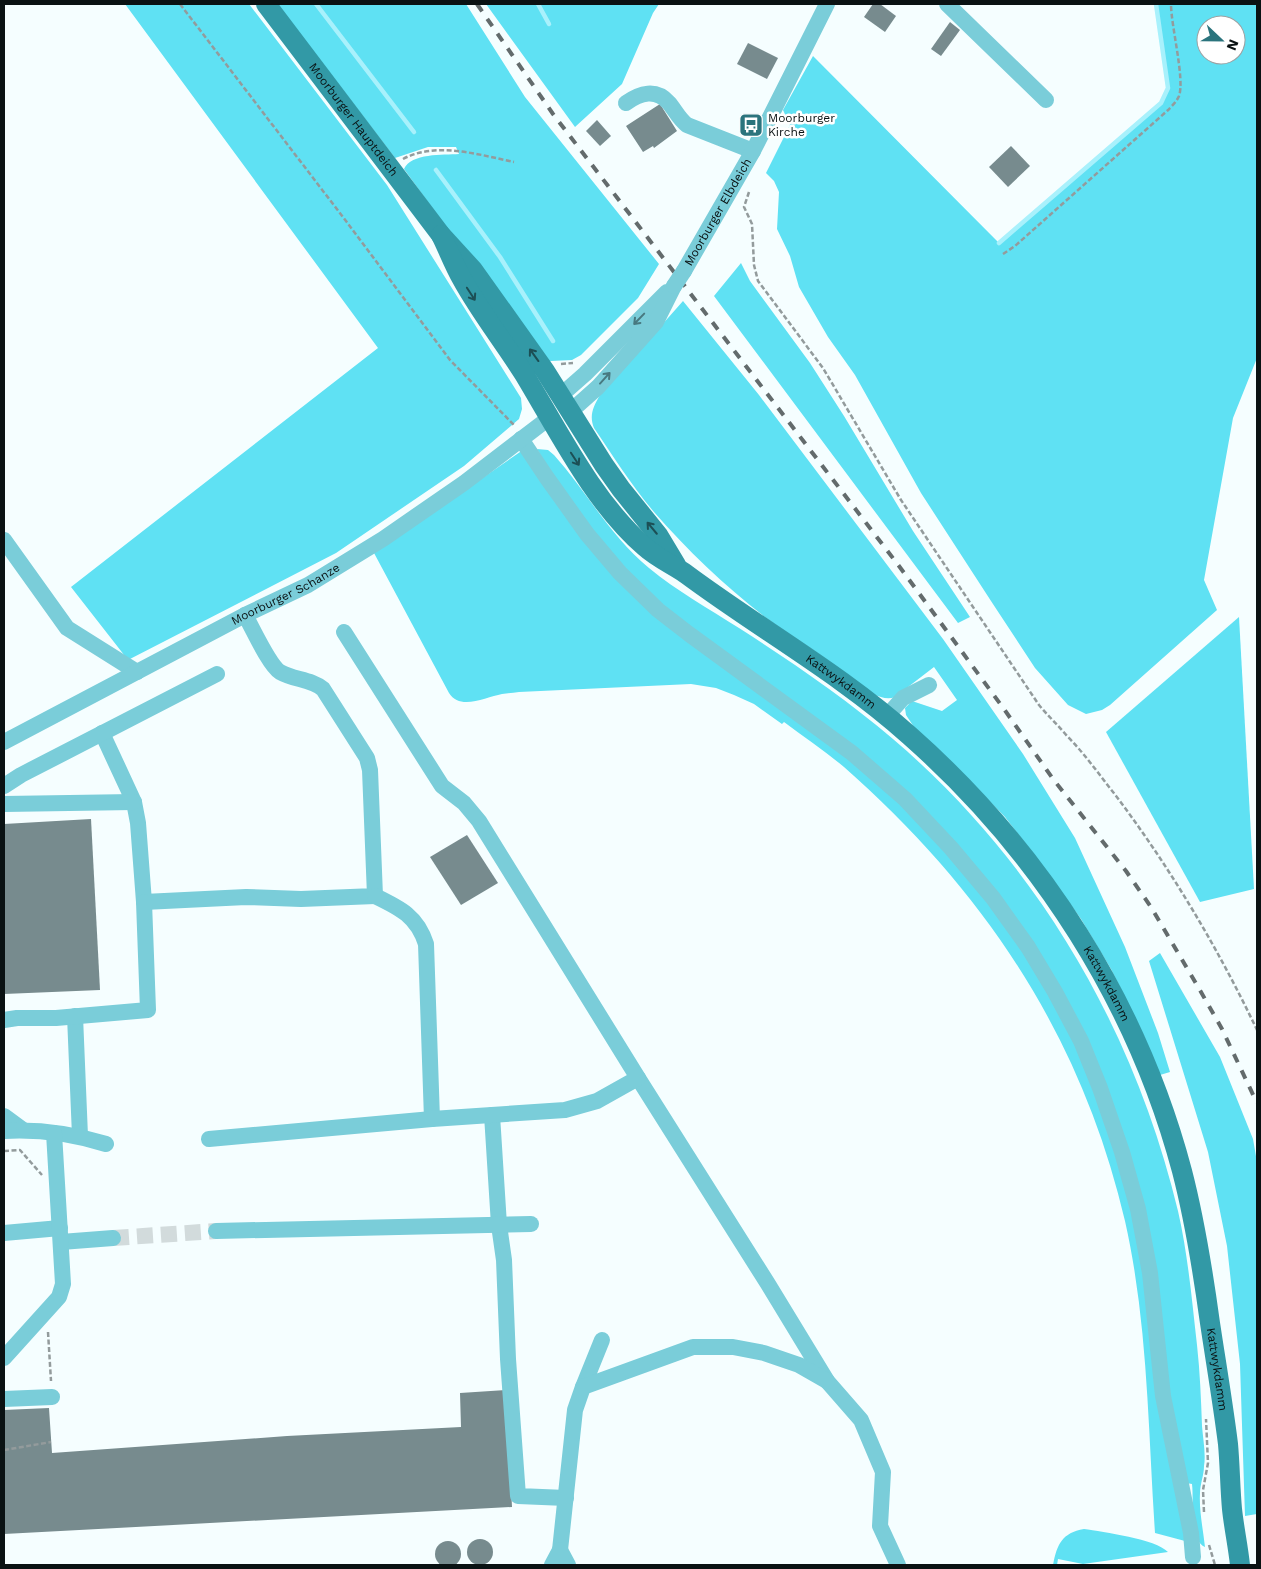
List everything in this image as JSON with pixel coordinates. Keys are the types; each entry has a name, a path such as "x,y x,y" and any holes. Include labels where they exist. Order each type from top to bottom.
{"main road":[{"name":"Moorburger Hauptdeich","path":"266,4 441,235 473,270 545,371 565,404"},
{"name":"Moorburger Hauptdeich","path":"441,235 462,280 524,374 548,418"},
{"path":"548,418 565,416 565,404"},
{"name":"Kattwykdamm","path":"565,404 621,489 658,535 679,569"},
{"name":"Kattwykdamm","path":"548,418 588,480 622,524 646,549 679,569 801,653 887,716 979,802 1006,833 1054,896 1081,938 1116,1000 1150,1074 1182,1173 1195,1228 1228,1447 1232,1507 1240,1565"}],"street":[{"name":"Moorburger Elbdeich","path":"565,404 585,374 648,309 674,286 684,271 753,151 827,4"},
{"path":"947,4 1046,100"},
{"path":"626,103 642,94 656,94 669,103 687,125 753,151"},
{"name":"Moorburger Schanze","path":"4,742 245,615 308,585 383,539 464,483 548,418"},
{"path":"521,439 587,534 620,573 658,610 852,753 905,799 952,848 993,898 1032,954 1082,1041 1122,1152 1135,1199 1150,1273 1163,1396 1191,1534 1193,1557"},
{"path":"4,540 67,628 137,672"},
{"path":"245,615 275,668 288,675 318,684 323,688 368,758 375,896"},
{"path":"344,632 442,786 464,803 479,821 827,1381 861,1420 883,1472 880,1526 898,1565"},
{"path":"4,786 21,775 217,674"},
{"path":"887,716 903,698 929,685"},
{"path":"4,1020 148,1010 144,902 138,823 134,802 102,733"},
{"path":"4,804 134,802"},
{"path":"144,902 246,897 301,899 375,896 400,908 422,930 426,944 432,1119"},
{"path":"75,1016 80,1136"},
{"path":"209,1138 565,1110 597,1101 638,1078"},
{"path":"492,1115 499,1225 504,1260 508,1359 518,1496 566,1498"},
{"path":"4,1116 23,1130"},
{"path":"4,1131 23,1130 80,1136 106,1144"},
{"path":"4,1358 59,1297 63,1284 54,1134"},
{"path":"216,1232 531,1224"},
{"path":"4,1233 113,1238"},
{"path":"552,1565 560,1550 575,1410 602,1340"},
{"path":"583,1387 693,1348 701,1347 733,1347 764,1352 799,1366 827,1381"},
{"path":"4,1400 52,1397"},
{"path":"560,1550 568,1565"}],"path":[{"path":"180,4 450,360 512,423 521,439"},
{"path":"1003,254 1015,246 1160,118 1179,97 1180,82 1171,4"},
{"path":"391,168 406,157 418,152 438,150 468,153 514,162"},
{"path":"752,186 744,207 752,224 754,265 758,280 823,368 901,500 1039,705 1051,721 1072,741 1114,794 1175,883 1229,975 1257,1030"},
{"path":"545,371 556,364 578,361"},
{"path":"4,1151 20,1150 42,1175"},
{"path":"46,1311 52,1397"},
{"path":"1204,1520 1203,1490 1208,1463 1205,1412"},
{"path":"4,1450 51,1442"},
{"path":"1208,1542 1215,1565"}],"shaded area":[{"path":"125,4 249,4 387,185 521,398 522,409 519,419 464,466 336,553 128,660 71,587 378,348"},
{"path":"277,4 466,4 525,97 659,264 638,298 581,355 572,360 551,361 547,363 404,169 413,160 420,157 459,154 456,147 428,147 395,158"},
{"path":"486,4 659,4 653,13 622,84 575,127"},
{"path":"1156,4 1257,4 1257,358 1233,418 1204,580 1217,610 1110,705 1102,710 1086,714 1068,705 1035,668 921,493 855,375 828,337 799,287 790,256 777,229 779,192 774,181 766,173 790,125 783,110 813,56 999,243 1161,103 1168,88"},
{"path":"741,263 750,281 810,363 913,531 970,617 958,623 714,296"},
{"path":"683,301 759,395 943,639 1023,754 1075,838 1125,947 1158,1033 1170,1072 1160,1075 1144,1036 1111,969 1081,919 1041,864 1005,817 914,727 906,715 905,708 912,701 942,711 957,700 934,667 895,697 879,696 861,687 822,656 765,617 707,567 654,512 594,428 592,412 600,395"},
{"path":"537,449 548,450 554,455 622,542 649,568 682,592 779,654 837,695 893,739 945,787 992,839 1035,894 1073,952 1106,1014 1135,1077 1159,1143 1178,1211 1189,1278 1199,1365 1205,1457 1200,1500 1205,1547 1196,1537 1194,1528 1192,1484 1186,1483 1185,1541 1155,1533 1143,1337 1133,1259 1125,1221 1106,1154 1083,1090 1054,1029 1021,972 984,917 941,864 895,815 837,761 784,722 782,724 754,704 716,688 691,684 519,692 466,702 454,698 449,693 374,553 520,452 524,451 583,538 656,603 571,506"},
{"path":"1239,617 1254,889 1200,902 1106,732"},
{"path":"1160,953 1220,1057 1253,1139 1257,1162 1257,1514 1245,1516 1240,1364 1227,1246 1208,1152 1149,961"},
{"path":"1084,1529 1116,1534 1152,1543 1168,1552 1083,1564 1058,1559 1057,1565 1053,1565 1056,1551 1062,1541 1070,1533"}],"building":[{"path":"873,4 880,4 896,16 885,32 864,17"},
{"path":"950,22 960,30 941,56 931,49"},
{"path":"748,43 778,58 767,79 737,64"},
{"path":"660,104 677,131 654,148 653,146 643,152 626,126"},
{"path":"597,120 611,136 600,146 586,131"},
{"path":"1011,146 1030,166 1008,187 989,167"},
{"path":"91,819 100,990 4,994 4,824"},
{"path":"467,835 498,883 461,905 430,857"},
{"path":"506,1390 512,1507 4,1534 4,1410 49,1408 52,1453 287,1436 461,1427 460,1393"},
{"path":"480,1539 489,1543 493,1552 489,1561 480,1565 471,1561 467,1552 471,1543"},
{"path":"448,1541 457,1545 461,1554 457,1563 448,1567 439,1563 435,1554 439,1545"}],"waterway":[{"path":"316,4 414,132"},
{"path":"538,4 549,24"},
{"path":"999,243 1161,103 1168,88 1156,4"},
{"path":"436,170 500,257 553,341"}],"tunnel":[{"path":"113,1238 216,1231"}],"railway":[{"path":"477,4 553,114 899,566 1053,779 1126,871 1151,907 1222,1029 1257,1103"}],"place":[{"name":"Moorburger Kirche","path":"751,125"}]}
